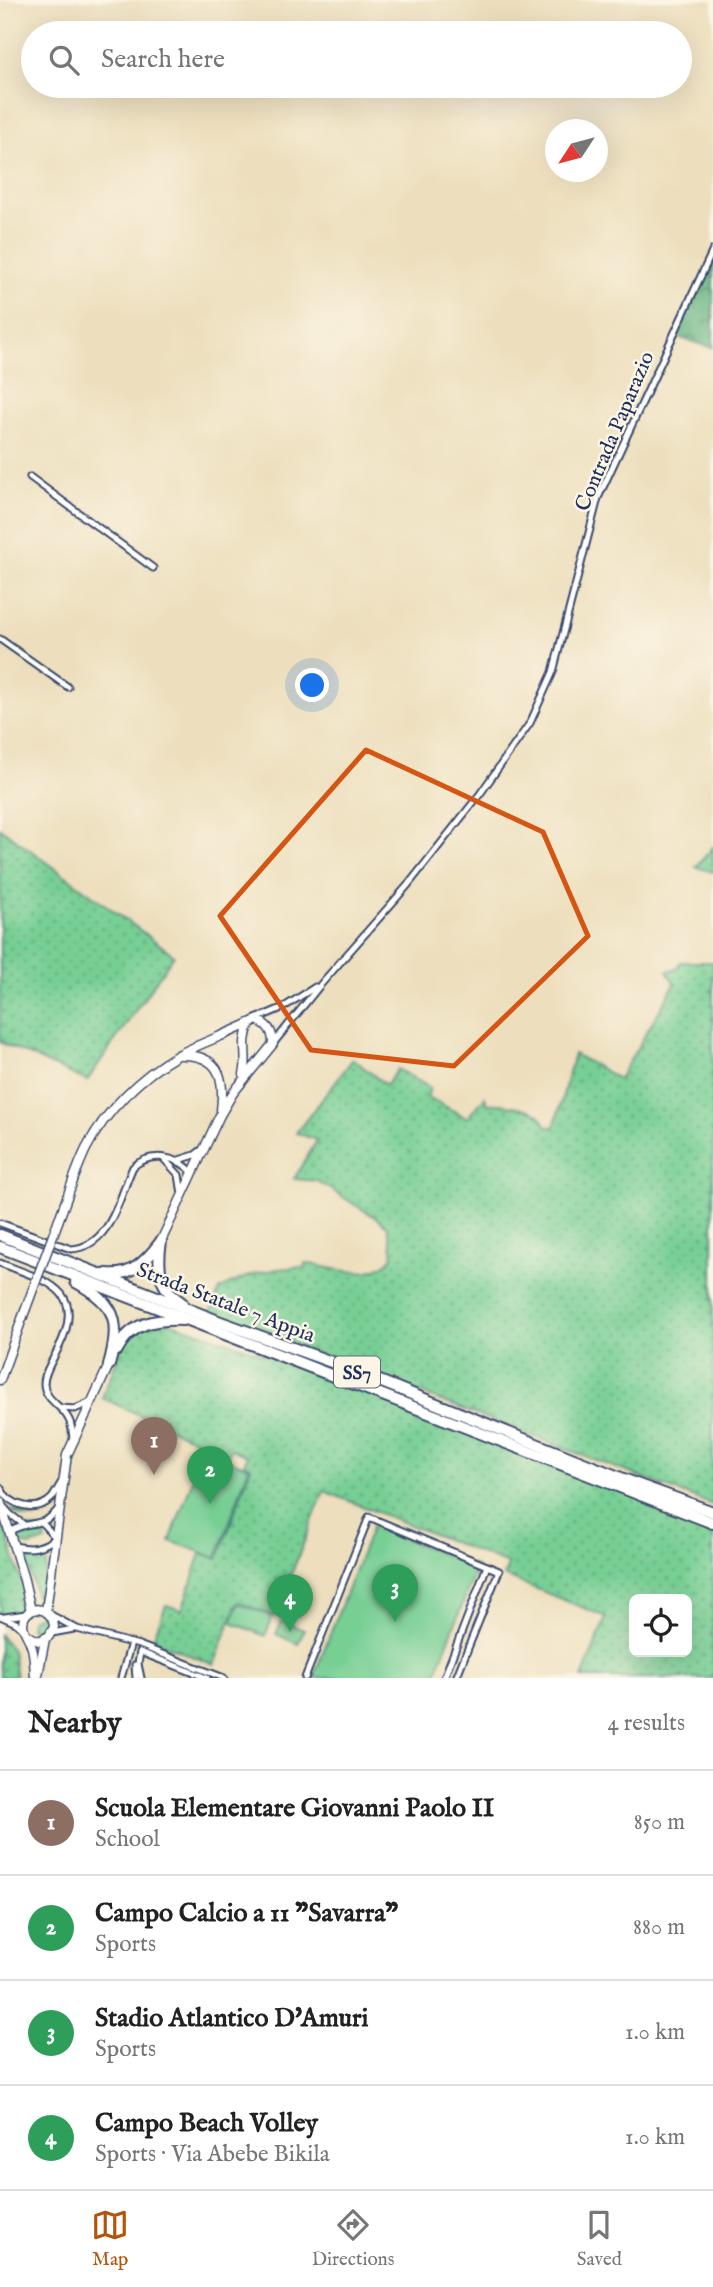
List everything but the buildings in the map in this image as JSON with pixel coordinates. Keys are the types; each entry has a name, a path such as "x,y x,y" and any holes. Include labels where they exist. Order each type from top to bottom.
{"highway":[{"name":"Strada Statale 7 Appia","path":"0,1235 218,1321 337,1364 636,1485 713,1511"},
{"path":"74,1265 111,1275 124,1274 149,1257 161,1241"},
{"path":"161,1241 158,1269 166,1290 183,1304 218,1321"},
{"name":"Strada Statale 7 Appia","path":"0,1247 713,1523"},
{"path":"52,1267 94,1291 115,1318 117,1330 109,1365"},
{"path":"109,1365 126,1336 146,1322 192,1320"}],"street":[{"name":"Contrada Paparazio","path":"321,984 408,885 480,794 530,723 553,672 598,498 713,250"},
{"path":"30,477 153,568"},
{"path":"0,639 68,687"},
{"path":"0,1380 86,1149 107,1116 154,1071 179,1055 284,1007 321,984"},
{"path":"161,1241 220,1115 243,1079 321,984"},
{"path":"253,1021 262,1022 271,1030 272,1044"},
{"path":"243,1079 247,1065 243,1045 253,1021"},
{"path":"179,1055 202,1058 212,1065 220,1076 224,1088 220,1115"},
{"path":"174,1163 204,1148"},
{"path":"0,1223 71,1249 88,1245 99,1238 108,1226 133,1167 145,1159 163,1158 193,1173"},
{"path":"174,1163 182,1196"},
{"path":"0,1263 49,1282 63,1296 69,1307 69,1327 45,1375 44,1384 49,1397 67,1415 72,1425 73,1442"},
{"path":"37,1678 54,1620 48,1613 67,1455 109,1365"},
{"path":"71,1409 94,1400"},
{"path":"61,1408 79,1413 84,1420"},
{"path":"67,1415 84,1420"},
{"path":"0,1487 7,1498 17,1504 40,1506 52,1499 62,1481"},
{"path":"0,1502 23,1524"},
{"path":"0,1502 14,1546 29,1613 23,1623 33,1647 37,1678"},
{"path":"9,1532 23,1524 42,1523 59,1508"},
{"path":"305,1678 369,1517 499,1571 456,1678"},
{"path":"42,1523 55,1538"},
{"path":"14,1546 36,1548 55,1538"},
{"path":"444,1678 487,1566"},
{"path":"3,1616 29,1613 36,1609 77,1629 139,1645 225,1678"},
{"path":"3,1616 35,1640 77,1629"},
{"path":"462,1631 473,1635"},
{"path":"121,1678 131,1643"},
{"path":"139,1645 135,1664 139,1678"},
{"path":"139,1678 140,1652 207,1678"}],"highlighted area":[{"path":"366,750 543,832 588,936 454,1066 311,1050 220,916"}],"green space":[{"path":"713,261 713,348 677,337"},
{"path":"0,828 174,955 87,1081 0,1042"},
{"path":"713,847 713,872 696,867"},
{"path":"680,962 713,962 713,1505 211,1313 219,1290 250,1276 283,1268 306,1267 305,1263 353,1272 364,1271 385,1264 393,1256 388,1227 378,1219 317,1181 294,1179 317,1140 296,1133 353,1059 386,1085 398,1069 430,1088 427,1097 467,1118 485,1097 487,1104 530,1110 542,1118 546,1126 554,1128 574,1054 619,1079 675,984 667,971 678,969"},
{"path":"169,1322 307,1368 556,1464 588,1481 606,1485 713,1526 713,1678 582,1678 606,1617 504,1576 508,1564 324,1491 275,1616 238,1602 214,1665 158,1642 154,1636 166,1605 182,1610 201,1553 218,1559 251,1467 244,1464 247,1456 231,1449 228,1455 102,1398 123,1344 144,1326"},
{"path":"203,1451 249,1467 217,1558 170,1541"},
{"path":"49,1508 51,1511 47,1514 32,1518 16,1514 12,1510 30,1513"},
{"path":"0,1512 31,1611 0,1616"},
{"path":"372,1526 477,1567 434,1678 313,1678"},
{"path":"29,1528 44,1531 46,1541 30,1546 20,1544 18,1534"},
{"path":"45,1556 47,1561 41,1600 38,1602 27,1563 31,1557"},
{"path":"239,1603 273,1617 265,1636 231,1622"},
{"path":"35,1616 43,1616 48,1625 46,1632 35,1634 30,1629 30,1621"},
{"path":"282,1621 304,1630 298,1644 276,1634"},
{"path":"0,1635 12,1650 16,1678 0,1678"}],"place":[{"name":"Scuola Elementare Giovanni Paolo II","path":"154,1475"},
{"name":"Campo Calcio a 11 \"Savarra\"","path":"210,1504"},
{"name":"Stadio Atlantico D'Amuri","path":"395,1622"},
{"name":"Campo Beach Volley","path":"290,1632"}]}
